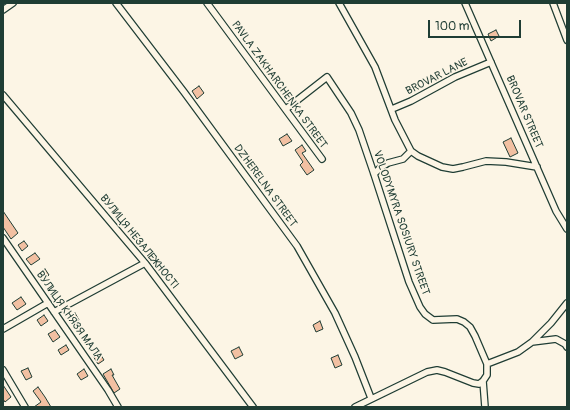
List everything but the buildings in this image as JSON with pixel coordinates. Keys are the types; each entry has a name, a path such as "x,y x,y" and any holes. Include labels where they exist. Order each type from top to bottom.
{"street":[{"path":"3,10 13,3"},
{"name":"DZHERELNA STREET","path":"116,3 297,246 335,313 355,357 371,398"},
{"name":"PAVLA ZAKHARCHENKA STREET","path":"206,3 322,159"},
{"path":"339,3 375,67 396,120 411,151 418,156 442,167 453,169 486,162 506,162 536,167"},
{"name":"BROVAR STREET","path":"465,3 536,167 556,210 567,228"},
{"path":"553,3 567,40"},
{"name":"BROVAR LANE","path":"392,109 411,101 455,77 491,62"},
{"name":"VOLODYMYRA SOSIURY STREET","path":"286,109 328,77 351,113 359,130 409,282 420,307 424,314 433,320 457,319 470,327 487,364"},
{"name":"ВУЛИЦЯ НЕЗАЛЕЖНОСТІ","path":"3,95 145,263 253,407"},
{"path":"374,174 388,163 403,159 411,151"},
{"name":"ВУЛИЦЯ КНЯЗЯ МАЛА","path":"3,238 108,390 118,407"},
{"path":"54,312 145,263"},
{"path":"3,329 48,303"},
{"path":"486,407 483,381 486,375 487,364 518,352 532,342 551,323 567,303"},
{"path":"532,342 556,339 567,347"},
{"path":"3,370 25,407"},
{"path":"355,407 427,372 436,370 453,374 473,383 479,384 483,381"}]}
